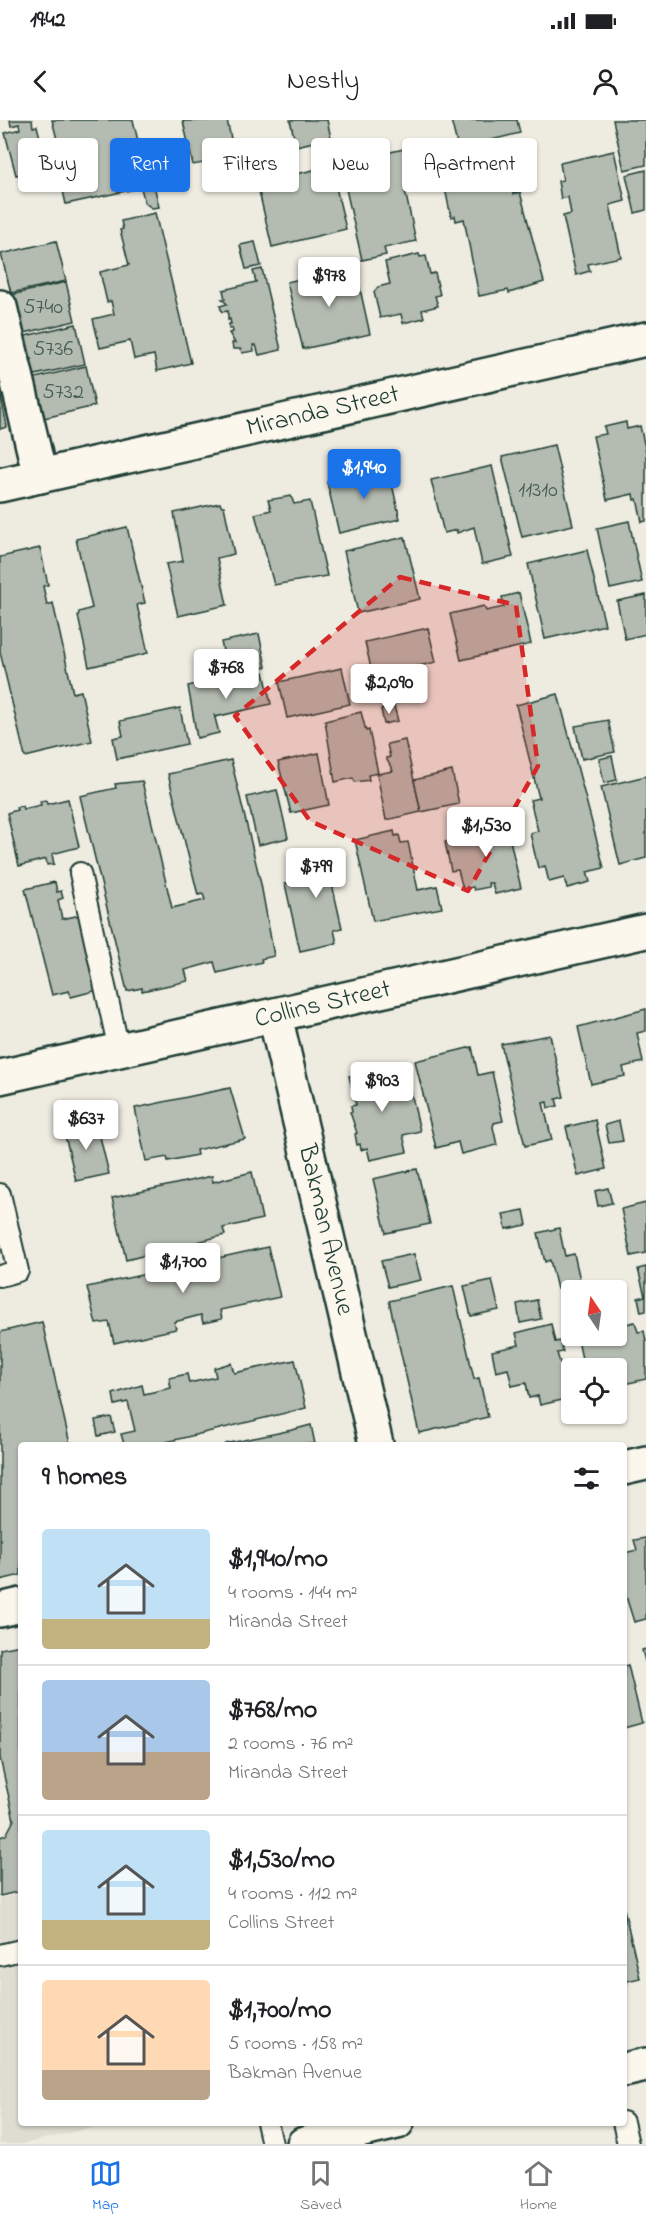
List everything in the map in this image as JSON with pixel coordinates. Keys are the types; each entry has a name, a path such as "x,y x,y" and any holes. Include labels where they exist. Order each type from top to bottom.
{"street":[{"path":"0,307 40,476"},
{"name":"Miranda Street","path":"0,485 646,339"},
{"name":"Collins Street","path":"0,1077 646,931"},
{"name":"Bakman Avenue","path":"275,1016 376,1442"},
{"path":"627,1467 646,1463"},
{"path":"0,1610 18,1606"},
{"path":"627,2069 646,2065"},
{"path":"304,2144 380,2126"}],"lane":[{"path":"80,873 119,1050"},
{"path":"0,1194 18,1271 0,1276"},
{"path":"0,1955 18,1951"},
{"path":"268,2126 272,2144"},
{"path":"624,2126 628,2144"}],"highlighted area":[{"path":"400,577 516,605 538,766 468,891 310,821 235,716"}],"shaded area":[{"path":"18,1894 18,2126 99,2126 22,2144 0,2144 0,1898"}],"building":[{"path":"10,120 32,120 33,127 37,126 40,138 18,138 18,175 16,175 5,133 20,129 19,124 11,126"},
{"path":"52,120 133,120 137,138 110,138 110,192 122,192 66,204 63,192 98,192 98,138 57,138"},
{"path":"227,120 231,138 202,138 202,163 193,165 190,138 187,138 183,121"},
{"path":"290,120 327,120 331,138 311,138 311,143 299,145 299,138 294,138"},
{"path":"451,120 517,120 520,133 499,138 456,138"},
{"path":"613,120 646,120 646,165 624,170"},
{"path":"402,149 402,192 405,192 416,241 384,248 386,255 362,260 347,192 390,192 390,152"},
{"path":"614,151 625,201 610,205 621,257 588,264 590,271 576,275 563,216 571,214 568,197 561,199 558,181 563,180 560,163"},
{"path":"646,170 646,210 635,213 626,175"},
{"path":"311,171 311,192 337,192 346,229 272,247 259,192 299,192 299,173"},
{"path":"142,192 156,192 159,207 152,208 145,203"},
{"path":"446,192 513,192 513,194 520,192 544,282 509,293 508,290 479,296 464,219 456,221 455,216 451,217"},
{"path":"155,213 191,363 157,371 154,355 134,359 130,341 100,348 93,319 114,314 111,301 107,302 100,272 129,265 120,230 123,229 121,221"},
{"path":"56,241 66,281 11,293 1,254"},
{"path":"255,242 261,266 246,269 240,245"},
{"path":"419,254 420,257 426,256 430,274 435,273 440,295 435,296 438,306 422,310 424,318 403,323 401,314 380,318 374,292 378,287 390,284 385,262"},
{"path":"355,266 370,334 303,349 287,282"},
{"path":"262,269 281,350 259,355 256,345 253,345 254,351 242,353 241,349 233,349 232,343 235,343 229,333 233,332 232,328 229,329 229,324 231,324 230,319 228,320 228,311 222,312 220,306 227,304 222,299 225,299 223,290 256,282 253,271"},
{"path":"66,282 75,321 20,334 11,295"},
{"path":"76,324 85,364 30,376 21,337"},
{"path":"86,366 95,406 40,419 31,379"},
{"path":"0,392 7,427 0,429"},
{"path":"626,422 627,429 640,426 646,452 646,521 642,522 637,499 634,500 633,494 607,500 593,436 606,434 604,427"},
{"path":"554,445 573,525 522,537 502,457"},
{"path":"492,466 513,557 482,564 474,527 457,533 457,530 444,533 431,480"},
{"path":"388,467 400,519 339,533 327,482"},
{"path":"291,496 294,504 310,501 327,576 274,585 255,514 271,510 268,500"},
{"path":"220,503 224,506 234,554 217,558 227,605 178,616 166,564 183,561 174,513"},
{"path":"629,521 642,582 610,589 597,528"},
{"path":"127,527 145,603 137,605 148,653 89,667 78,616 79,612 92,608 76,539"},
{"path":"405,537 420,599 358,613 344,551"},
{"path":"40,548 48,585 43,586 47,605 53,603 73,693 81,691 92,741 25,757 0,652 0,557"},
{"path":"587,550 605,625 545,639 528,564"},
{"path":"519,593 531,644 461,660 450,614 484,606 486,611 504,607 502,597"},
{"path":"646,595 646,634 625,639 617,601"},
{"path":"428,628 436,662 373,677 365,642"},
{"path":"259,634 266,667 229,676 221,642"},
{"path":"342,668 350,704 287,718 279,682"},
{"path":"264,672 271,704 215,717 214,714 219,733 197,738 188,686"},
{"path":"558,694 604,868 587,872 590,882 567,888 564,878 549,882 545,866 538,868 530,833 538,831 530,800 539,798 516,705"},
{"path":"394,706 398,721 384,724 381,709"},
{"path":"180,708 187,744 117,759 113,738 123,736 120,721"},
{"path":"361,712 366,731 369,730 378,773 368,775 369,780 355,782 353,778 335,782 325,721"},
{"path":"608,720 615,752 582,759 575,726"},
{"path":"405,740 421,812 386,820 377,774 393,771 386,758 390,757 387,744"},
{"path":"319,753 329,805 291,813 278,762"},
{"path":"612,756 617,780 604,783 599,759"},
{"path":"231,760 261,884 274,956 261,959 262,962 217,973 214,962 185,970 188,981 142,991 142,988 127,991 80,796 116,788 115,784 142,781 172,908 205,900 203,894 198,895 168,774"},
{"path":"452,771 459,804 421,812 414,780"},
{"path":"646,776 646,858 620,865 601,787"},
{"path":"277,790 288,838 258,845 247,797"},
{"path":"68,799 79,847 52,854 54,864 47,865 46,859 19,866 7,813 17,810 16,807 22,806 23,809 41,805 40,801 46,800 47,804"},
{"path":"504,814 521,888 495,894 492,883 488,883 489,887 474,890 473,887 463,889 458,870 451,871 445,842 481,834 478,820"},
{"path":"394,831 395,836 399,835 401,843 408,842 418,890 437,886 442,908 373,921 355,840"},
{"path":"339,850 346,881 332,884 342,928 334,930 337,943 300,951 285,884 296,881 291,861"},
{"path":"55,882 57,892 61,891 63,898 58,900 62,919 85,914 102,989 71,997 69,991 52,995 25,889"},
{"path":"646,1009 646,1031 637,1033 643,1062 623,1067 625,1076 591,1084 578,1027"},
{"path":"550,1035 564,1097 556,1099 558,1106 548,1108 547,1102 543,1103 552,1140 525,1146 501,1044"},
{"path":"472,1047 478,1075 492,1072 503,1121 494,1123 493,1127 497,1145 461,1154 458,1142 436,1148 415,1061"},
{"path":"382,1068 383,1071 392,1068 395,1082 408,1079 420,1131 403,1135 407,1152 370,1160 367,1148 361,1150 360,1144 357,1145 355,1134 357,1133 350,1112 352,1112 351,1106 356,1105 349,1076"},
{"path":"230,1088 245,1139 196,1150 197,1155 168,1161 167,1157 146,1161 135,1108"},
{"path":"96,1120 109,1174 76,1181 63,1127"},
{"path":"595,1120 606,1169 578,1176 566,1127"},
{"path":"619,1121 623,1141 609,1143 605,1125"},
{"path":"417,1169 430,1224 386,1233 373,1179"},
{"path":"252,1172 262,1219 223,1228 225,1235 126,1260 112,1198 212,1176 213,1182"},
{"path":"608,1188 612,1203 598,1206 595,1191"},
{"path":"646,1203 646,1253 631,1256 621,1209"},
{"path":"524,1210 527,1225 506,1229 503,1214"},
{"path":"559,1228 565,1256 574,1254 580,1280 561,1280 561,1288 557,1289 550,1260 545,1262 538,1233"},
{"path":"268,1247 280,1297 220,1310 222,1319 203,1323 201,1315 174,1322 176,1329 114,1343 109,1322 96,1324 87,1287"},
{"path":"414,1254 421,1280 388,1287 381,1261"},
{"path":"646,1267 646,1311 641,1312 638,1298 645,1296 638,1269"},
{"path":"492,1280 499,1310 471,1316 464,1286"},
{"path":"453,1286 474,1379 479,1378 488,1417 419,1433 389,1301"},
{"path":"537,1300 541,1319 520,1323 517,1304"},
{"path":"42,1322 70,1442 18,1442 18,1576 0,1580 0,1332"},
{"path":"635,1322 638,1332 644,1331 646,1379 627,1383 627,1358 582,1358 579,1346 627,1346 627,1324"},
{"path":"551,1324 555,1342 560,1341 563,1352 557,1353 561,1366 561,1400 540,1405 538,1396 529,1398 526,1383 512,1386 508,1369 496,1372 492,1351 519,1345 516,1333"},
{"path":"295,1360 306,1408 166,1442 123,1442 121,1434 135,1431 128,1402 115,1405 113,1394 142,1385 144,1394 171,1388 169,1378 187,1374 189,1383 216,1377 214,1368 231,1363 234,1373"},
{"path":"111,1417 115,1432 98,1436 95,1420"},
{"path":"311,1425 315,1442 235,1442"},
{"path":"646,1538 646,1619 634,1622 627,1600 627,1552 637,1550 634,1540"},
{"path":"18,1646 18,1892 0,1896 0,1837 6,1835 14,1820 0,1758 0,1649"},
{"path":"646,1649 646,1665 642,1650"},
{"path":"627,1665 642,1723 627,1727"},
{"path":"627,1922 640,1978 627,1981"}]}
